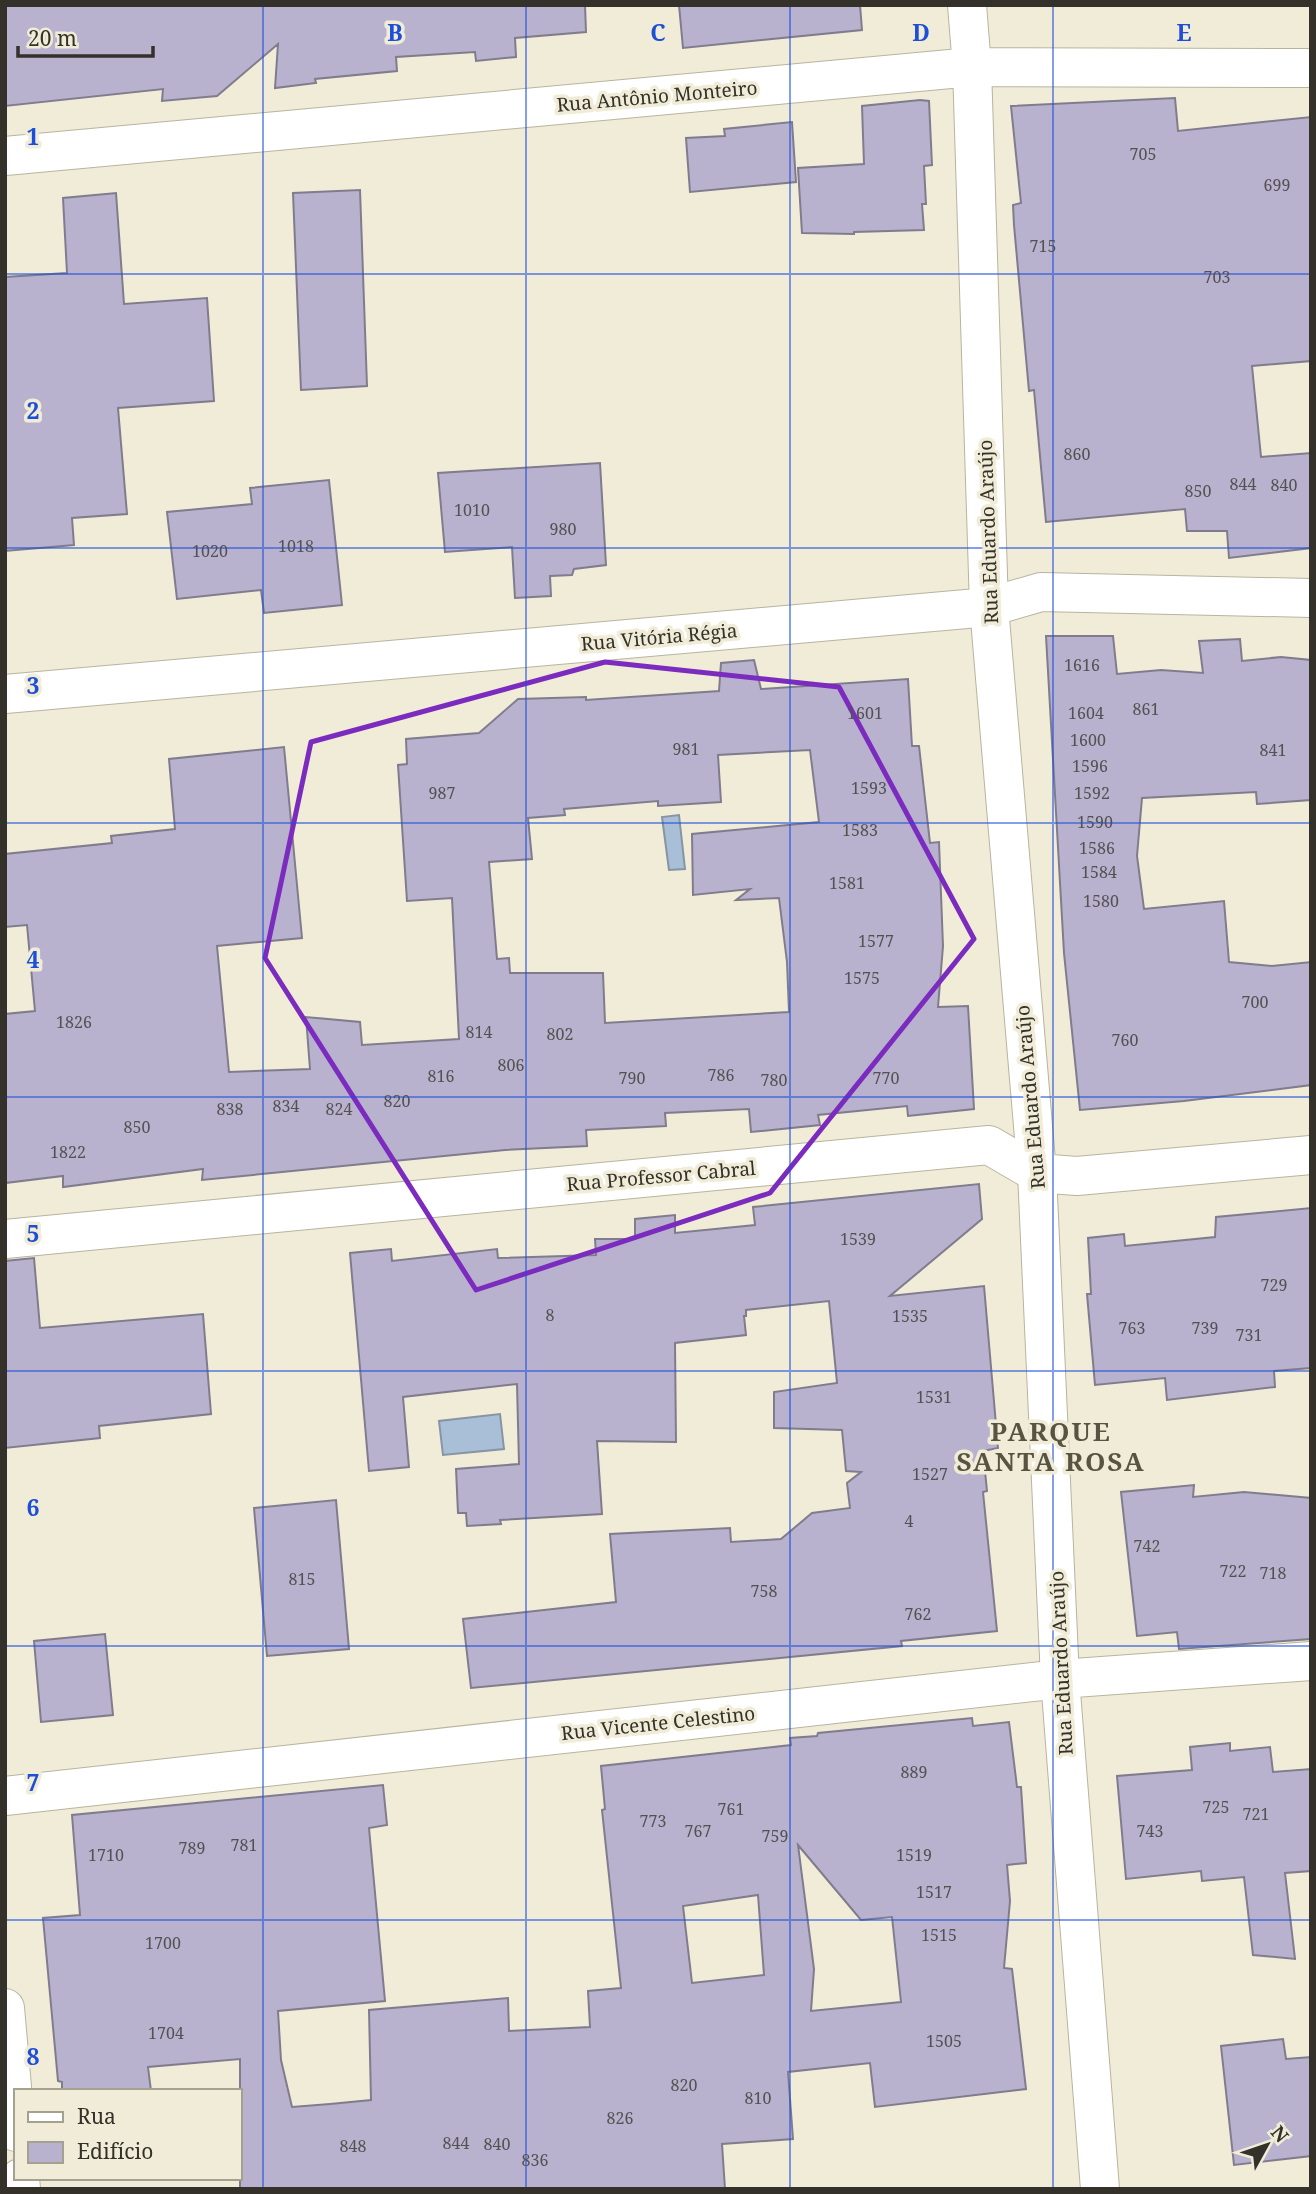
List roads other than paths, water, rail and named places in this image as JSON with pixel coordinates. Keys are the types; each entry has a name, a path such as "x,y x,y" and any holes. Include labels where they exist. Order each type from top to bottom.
{"street":[{"name":"Rua Eduardo Araújo","path":"967,5 972,67 989,607 1038,1172 1060,1679 1100,2189"},
{"name":"Rua Antônio Monteiro","path":"5,156 972,67 1311,68"},
{"name":"Rua Vitória Régia","path":"5,694 989,607 1041,592 1311,598"},
{"name":"Rua Professor Cabral","path":"5,1239 989,1145 1038,1172 1077,1176 1311,1155"},
{"name":"Rua Vicente Celestino","path":"5,1796 1060,1679 1311,1661"},
{"path":"5,2008 14,2109"}],"water":[{"path":"679,815 685,869 669,870 662,817"},
{"path":"500,1414 504,1449 443,1455 439,1421"}],"district":[{"name":"PARQUE SANTA ROSA","path":"1051,1447"}]}
